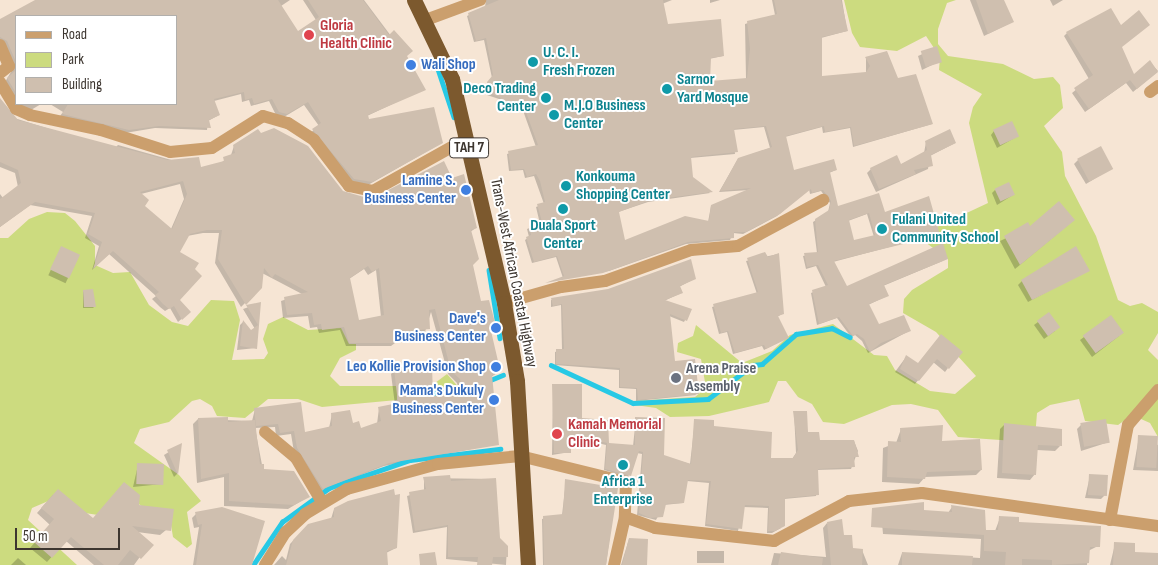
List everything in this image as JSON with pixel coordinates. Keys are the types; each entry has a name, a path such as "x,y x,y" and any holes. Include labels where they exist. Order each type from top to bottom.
{"highway":[{"name":"Trans-West African Coastal Highway","path":"414,0 452,79 504,303 517,381 528,565"}],"street":[{"path":"423,21 480,0"},
{"path":"0,45 9,66 0,73"},
{"path":"0,82 3,96 16,109 30,115 102,130 170,152 212,148 263,116 288,123 314,140 348,186 372,191 466,139"},
{"path":"504,303 560,287 605,281 691,250 738,246 823,200"},
{"path":"1110,520 1128,425 1156,392"},
{"path":"265,432 296,458 322,502"},
{"path":"265,565 286,532 322,502 376,478 412,469 520,456 626,482 625,517 614,565"},
{"path":"625,517 655,528 774,541 849,501 922,492 1158,526"}],"green space":[{"path":"844,0 956,0 947,3 938,29 938,44 948,56 1003,64 1034,79 1053,77 1060,85 1063,108 1044,126 1062,152 1065,176 1096,236 1118,300 1130,306 1142,303 1158,312 1158,333 1148,350 1158,360 1158,437 1150,423 1132,415 1118,425 1085,421 1079,399 1050,405 1037,413 1035,438 1029,442 958,437 938,410 911,404 892,405 844,424 823,422 812,404 798,397 786,381 778,381 769,402 709,416 670,417 656,408 635,405 635,401 695,397 706,388 701,359 677,352 678,343 693,336 696,325 742,363 772,351 790,335 833,324 874,355 887,356 895,370 930,391 955,394 976,376 936,332 903,313 904,299 912,290 948,268 948,259 921,239 924,233 988,203 969,123 973,107 982,94 939,70 940,57 926,36 897,51 860,47 852,33"},
{"path":"47,212 65,213 75,221 95,246 95,265 113,273 130,272 149,305 172,322 188,326 211,300 234,301 240,320 232,360 264,359 268,353 263,339 268,324 283,317 308,330 341,328 349,344 356,344 356,350 340,358 330,376 340,386 431,386 447,374 461,390 445,395 397,394 397,400 322,407 298,399 268,399 245,418 217,416 212,406 200,399 192,401 169,422 140,429 134,443 179,475 201,501 187,512 192,544 187,548 173,537 171,525 120,492 98,515 85,513 60,496 32,508 28,520 77,565 0,565 0,238 8,238 29,219"}],"building":[{"path":"35,0 278,0 298,31 319,17 308,0 363,0 389,35 394,30 413,51 407,56 426,90 368,115 369,119 434,107 443,143 372,182 354,179 312,129 321,123 308,102 287,114 279,112 272,99 254,104 252,98 245,100 244,92 214,99 220,115 209,120 211,128 159,126 129,130 62,114 67,105 178,105 178,15 15,15 15,60 7,41 0,37 0,19"},
{"path":"499,0 663,0 668,24 721,19 724,56 711,58 710,81 747,78 750,49 747,21 777,14 774,0 841,0 848,31 822,37 822,76 866,72 870,66 865,57 887,51 898,78 916,74 933,124 854,146 851,127 825,132 824,126 786,136 794,170 834,159 837,170 830,172 838,206 879,193 885,212 929,196 940,235 834,261 847,286 943,243 948,259 884,285 889,296 869,304 879,324 904,315 911,331 881,343 870,352 864,339 857,334 853,336 839,317 819,324 812,290 828,285 818,265 807,267 804,253 818,252 815,219 829,210 831,201 823,190 812,193 811,189 780,214 746,232 734,232 734,238 688,242 603,273 545,283 564,276 557,256 534,262 526,237 531,235 529,226 542,222 537,204 545,202 540,181 536,174 527,177 524,169 511,170 508,151 538,145 523,104 504,109 500,97 489,93 487,82 493,75 486,38 476,41 468,13","holes":["766,126 772,147 738,158 720,191 751,188 711,205 709,221 685,216 625,240 619,212 651,200 713,192 693,177 691,157 738,152 734,129","869,213 875,235 854,240 849,220"]},
{"path":"976,0 1004,0 1014,22 988,34"},
{"path":"1111,8 1121,25 1139,10 1150,25 1122,47 1134,74 1150,60 1158,72 1137,89 1130,80 1089,109 1074,88 1093,75 1066,32"},
{"path":"937,46 942,62 926,67 921,51"},
{"path":"15,71 15,91 7,78"},
{"path":"0,98 18,120 168,160 199,157 201,167 224,161 223,157 235,153 233,145 258,129 261,133 274,128 308,146 343,191 371,199 444,161 452,178 464,174 477,228 471,230 479,259 473,265 481,301 489,300 497,330 491,331 499,373 492,375 499,445 389,463 323,489 297,448 294,431 280,433 278,424 256,426 254,408 301,402 305,432 332,426 331,413 350,410 353,423 359,421 361,428 381,421 378,407 398,403 394,369 400,366 432,366 433,396 464,395 460,379 451,371 435,309 429,310 430,329 409,331 408,338 395,340 396,343 349,343 344,327 322,330 321,324 314,325 312,313 287,315 284,297 308,292 275,274 272,278 264,268 262,288 246,305 218,259 222,230 207,230 190,234 180,252 199,263 195,269 202,276 180,300 191,312 182,320 174,306 169,309 163,304 155,295 159,292 113,251 93,269 102,242 88,234 95,213 35,202 0,227 0,199 21,183 18,170 0,162","holes":["183,181 187,194 172,229 145,206 149,200 140,192","368,266 372,272 379,268 384,315 359,320 350,278"]},
{"path":"1012,121 1019,136 1000,145 993,130"},
{"path":"950,129 956,143 931,155 933,166 914,170 916,174 879,189 870,168 897,155 901,164 927,150 925,141"},
{"path":"1101,146 1113,169 1089,182 1077,159"},
{"path":"1009,182 1015,195 1000,201 994,189"},
{"path":"1059,201 1075,220 1020,265 1004,236 1028,222 1030,226"},
{"path":"61,246 80,255 69,278 50,270"},
{"path":"1076,246 1090,271 1032,300 1021,280"},
{"path":"765,252 768,257 779,253 784,314 778,316 789,338 766,349 764,345 735,353 728,331 721,333 713,304 758,292 747,258"},
{"path":"691,259 696,279 680,286 683,293 665,300 692,309 687,321 670,314 675,361 695,359 699,394 638,400 637,388 620,387 620,368 556,364 556,349 564,349 562,304 553,306 551,298 608,289"},
{"path":"93,289 96,307 84,307 83,290"},
{"path":"261,302 257,349 240,346 243,320 251,330 258,325 246,305"},
{"path":"1049,312 1060,327 1048,336 1037,321"},
{"path":"1111,315 1124,333 1096,353 1083,336"},
{"path":"941,334 963,352 949,369 937,359 919,381 900,369 906,355 918,363"},
{"path":"552,384 582,384 582,418 608,420 609,443 635,445 635,417 665,418 664,455 691,464 694,419 714,420 714,426 772,432 771,458 793,458 798,450 793,411 807,411 808,432 819,432 820,440 854,440 859,457 854,457 855,467 818,469 819,495 785,498 785,526 775,531 768,531 769,506 745,505 742,529 706,524 711,481 688,480 684,503 666,504 663,517 650,518 639,513 643,452 639,451 631,476 605,469 607,443 571,435 571,453 554,453"},
{"path":"228,417 228,422 255,420 260,464 264,464 264,469 294,471 310,497 294,505 229,501 229,473 201,479 198,418"},
{"path":"1106,419 1110,443 1084,447 1080,423"},
{"path":"1004,423 1062,429 1062,446 1038,445 1036,475 1002,473"},
{"path":"943,425 942,441 980,439 982,470 927,472 925,479 887,477 888,441 901,442 900,428"},
{"path":"1138,435 1158,436 1156,468 1136,467"},
{"path":"182,443 178,475 167,450"},
{"path":"137,463 164,464 163,485 136,484"},
{"path":"1089,474 1108,475 1107,496 1088,495"},
{"path":"450,475 451,481 496,478 500,538 508,546 508,557 493,557 492,565 477,565 478,557 448,557 448,525 415,531 409,492 426,489 423,477"},
{"path":"565,479 618,488 606,565 544,565 543,516 563,514"},
{"path":"124,482 140,495 139,505 174,509 171,531 132,526 154,545 141,559 130,550 118,565 104,565 71,537 52,558 34,542 54,519 41,508 58,489 93,518"},
{"path":"394,489 395,495 400,494 397,548 387,551 388,565 286,565 293,540 308,524 334,517 334,508 348,501"},
{"path":"924,502 924,510 952,512 951,505 985,510 986,530 998,530 999,516 1019,517 1019,522 1101,526 1100,547 1090,547 1089,563 1052,565 1052,560 1022,559 1022,565 1005,565 1006,552 984,551 984,535 871,527 872,508"},
{"path":"222,507 265,521 252,565 196,565 202,524 198,525 195,512"},
{"path":"842,519 844,535 852,535 853,548 863,549 862,565 831,565 827,522"},
{"path":"629,538 648,539 647,565 622,565"},
{"path":"1114,542 1135,543 1135,552 1158,553 1158,565 1113,565"},
{"path":"435,552 437,565 420,565 419,554"},
{"path":"781,552 823,558 822,565 778,565"},
{"path":"902,552 973,556 972,565 902,565"}],"waterway":[{"path":"435,60 454,117"},
{"path":"489,270 500,338"},
{"path":"551,365 633,403 708,399 753,365 762,364 796,334 832,328 850,337"},
{"path":"488,381 503,375"},
{"path":"433,393 466,386"},
{"path":"253,565 282,522 329,488 410,460 500,449"}],"place":[{"name":"Gloria Health Clinic","path":"309,35"},
{"name":"U. C. I. Fresh Frozen","path":"533,62"},
{"name":"Wali Shop","path":"411,65"},
{"name":"Sarnor Yard Mosque","path":"667,89"},
{"name":"Deco Trading Center","path":"546,98"},
{"name":"M.J.O Business Center","path":"554,115"},
{"name":"Konkouma Shopping Center","path":"566,186"},
{"name":"Lamine S. Business Center","path":"466,190"},
{"name":"Duala Sport Center","path":"563,209"},
{"name":"Fulani United Community School","path":"882,229"},
{"name":"Dave's Business Center","path":"496,328"},
{"name":"Leo Kollie Provision Shop","path":"496,367"},
{"name":"Arena Praise Assembly","path":"676,378"},
{"name":"Mama's Dukuly Business Center","path":"494,400"},
{"name":"Kamah Memorial Clinic","path":"557,434"},
{"name":"Africa 1 Enterprise","path":"623,465"}]}
